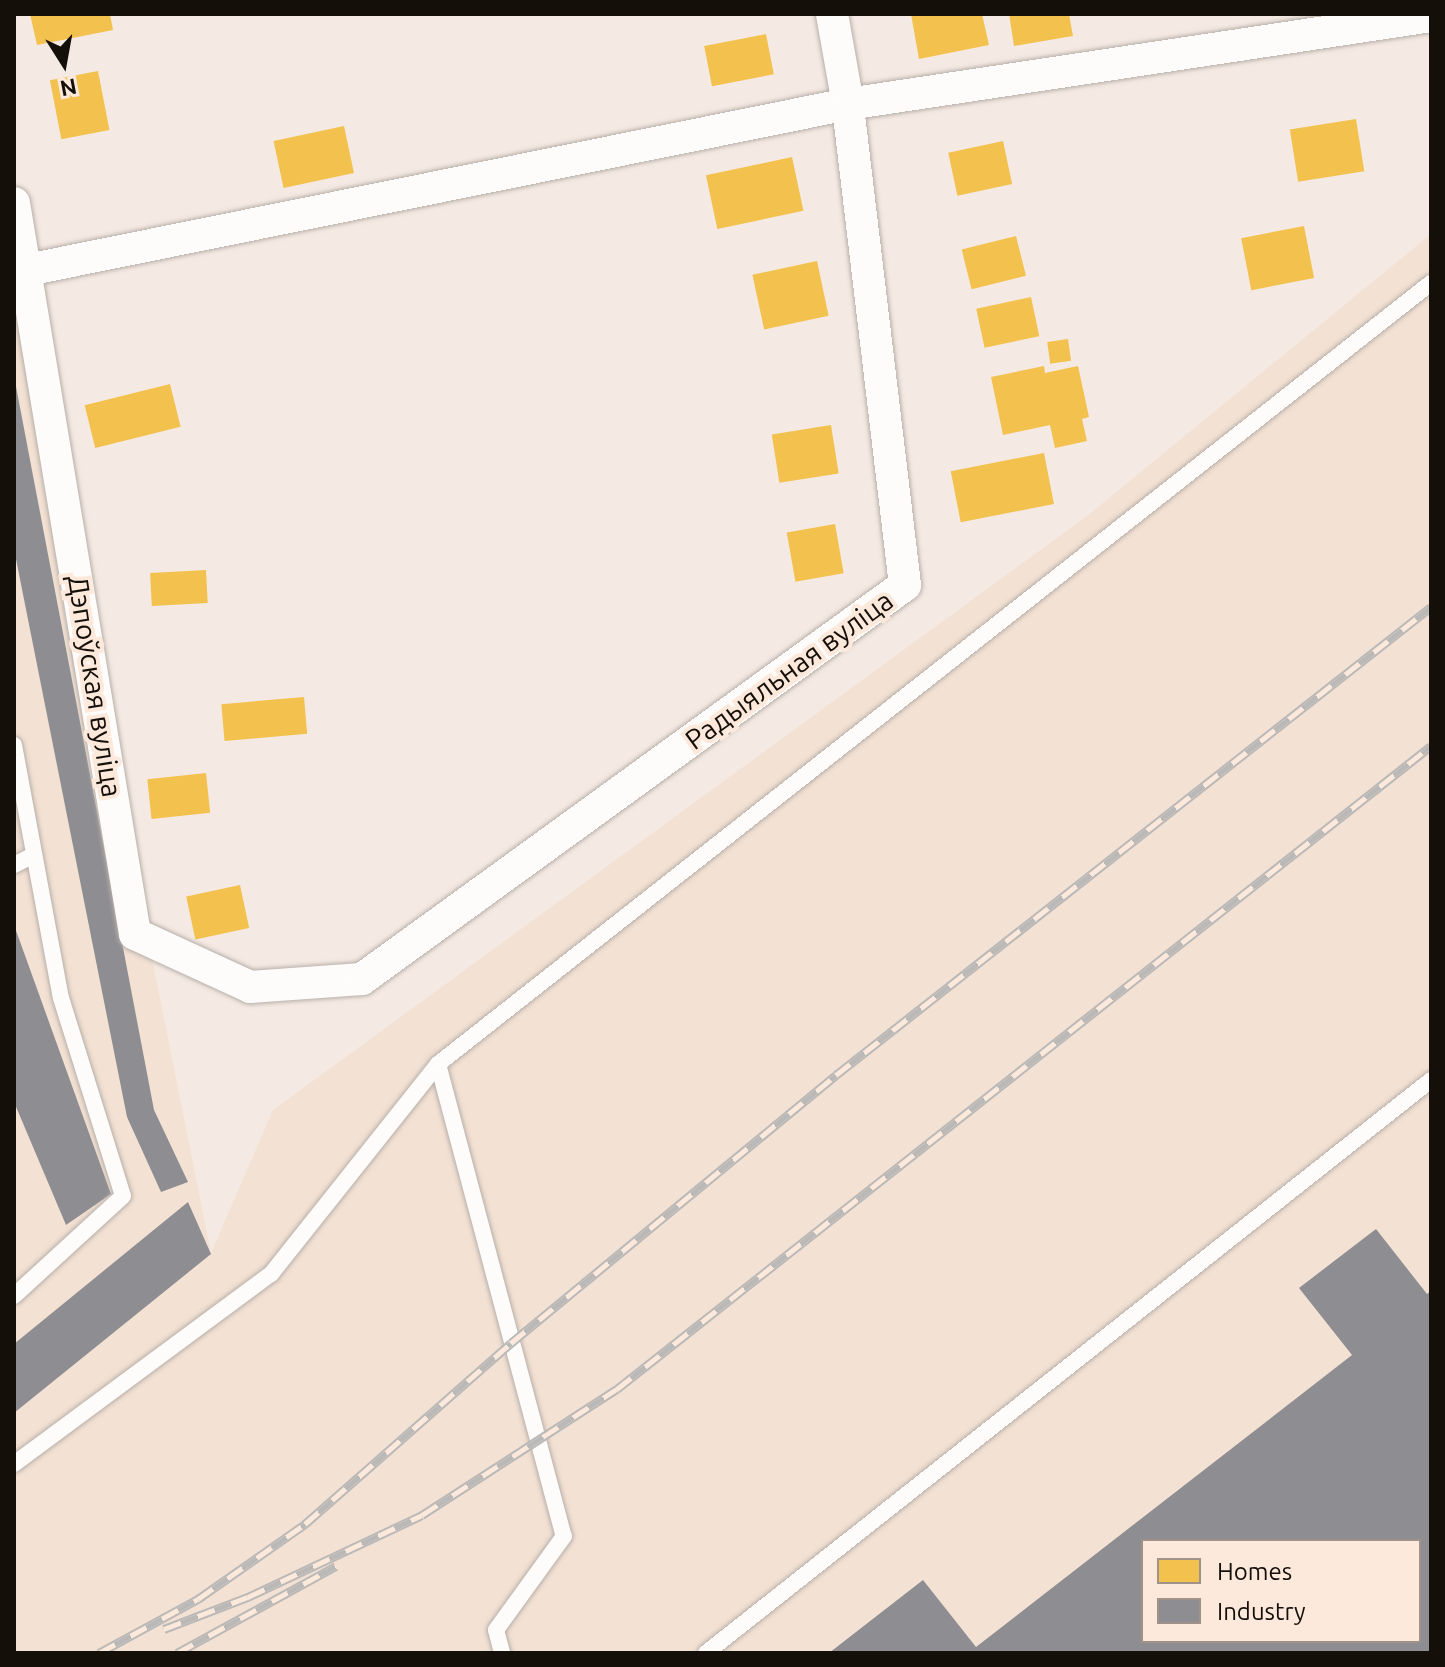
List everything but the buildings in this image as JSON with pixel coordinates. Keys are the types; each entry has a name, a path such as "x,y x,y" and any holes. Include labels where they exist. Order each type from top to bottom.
{"street":[{"name":"Радыяльная вуліца","path":"362,979 905,585 848,104 832,14"},
{"path":"27,270 848,104 1431,16"},
{"name":"Дэпоўская вуліца","path":"14,203 135,934 250,987 362,979"}],"lane":[{"path":"14,1464 271,1274 438,1064 1431,283"},
{"path":"14,745 61,998 123,1196 14,1296"},
{"path":"14,865 34,855"},
{"path":"438,1064 564,1536 496,1630 502,1653"},
{"path":"706,1653 1431,1080"}],"shaded area":[{"path":"1431,234 1431,1653 14,1653 14,269 211,1253 273,1110 1087,516"}],"railway":[{"path":"99,1653 198,1599 305,1524 511,1343 836,1075 1431,607"},
{"path":"164,1629 248,1597 422,1515 617,1389 1431,746"},
{"path":"177,1653 336,1566"}]}
